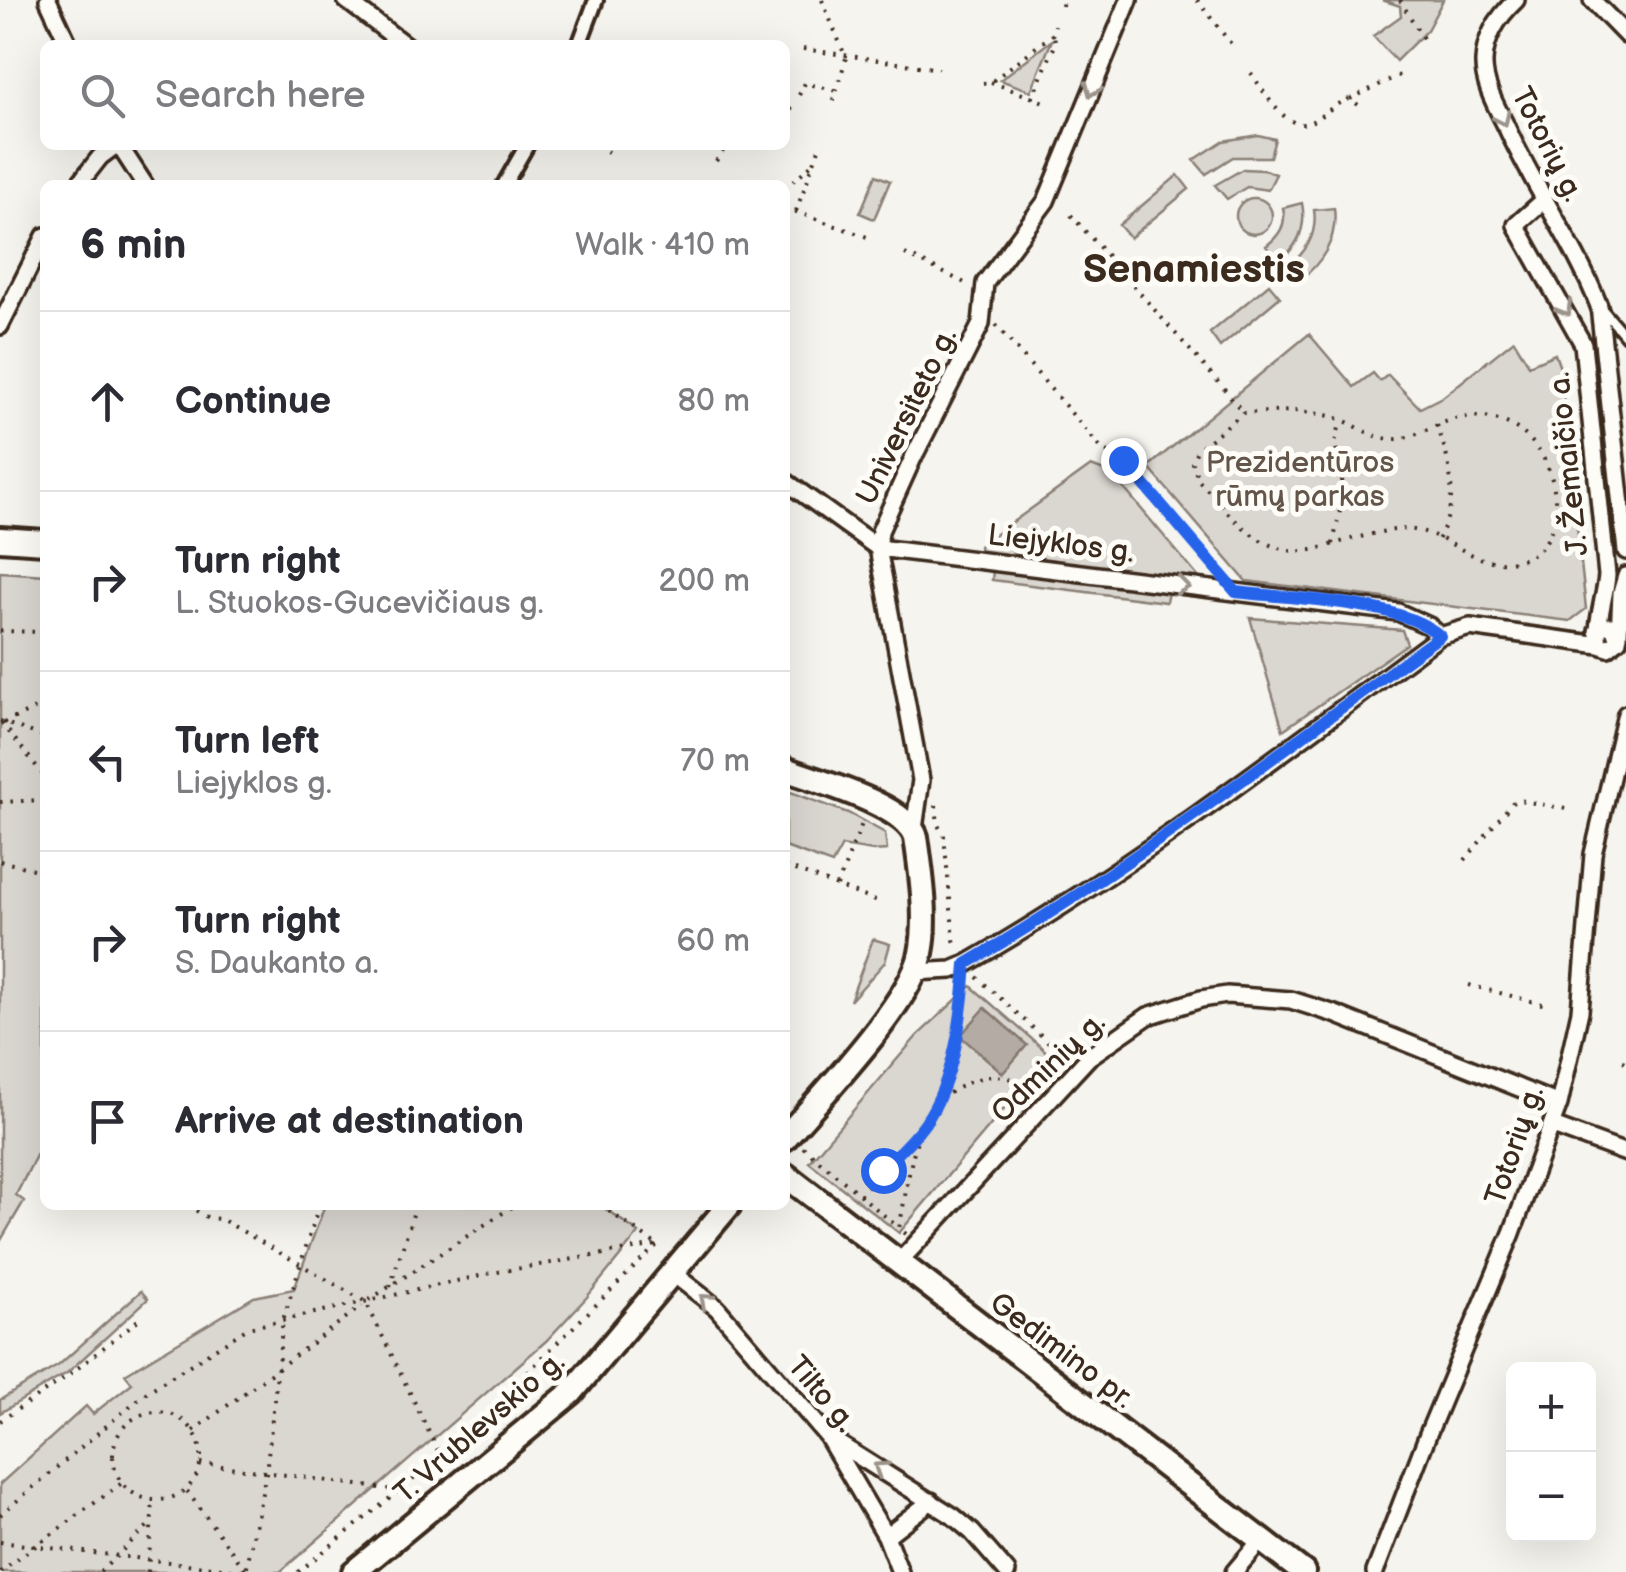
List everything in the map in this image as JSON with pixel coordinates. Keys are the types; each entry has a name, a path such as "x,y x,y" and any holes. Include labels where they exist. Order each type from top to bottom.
{"main road":[{"path":"0,539 40,542"},
{"path":"790,770 888,810 914,830 923,935 915,972 881,1023 790,1132"},
{"name":"Gedimino pr.","path":"790,1179 1303,1572"},
{"name":"T. Vrublevskio g.","path":"354,1572 571,1393 724,1210"}],"street":[{"path":"48,0 67,40"},
{"path":"346,0 399,40"},
{"path":"581,40 596,0"},
{"name":"Universiteto g.","path":"914,830 921,780 878,548 880,531 912,458 981,324 985,283 1042,208 1129,0"},
{"name":"Totorių g.","path":"1516,0 1493,28 1486,46 1486,81 1599,306 1619,413 1626,551"},
{"path":"1592,0 1626,35"},
{"path":"82,180 111,150"},
{"path":"121,150 142,180"},
{"path":"507,180 524,150"},
{"name":"J. Žemaičio a.","path":"1543,200 1516,225 1583,344 1607,575 1604,610 1595,637"},
{"path":"0,326 40,246"},
{"path":"1583,344 1604,339"},
{"path":"1591,414 1619,413"},
{"path":"790,486 878,548"},
{"name":"Liejyklos g.","path":"878,548 1398,612 1429,626 1440,636"},
{"path":"1621,642 1621,593 1626,576"},
{"path":"915,972 952,970 1018,936 1120,868 1440,636 1470,627 1595,637 1610,625 1621,642"},
{"name":"Totorių g.","path":"1374,1572 1560,1104 1580,1011 1592,854 1626,714"},
{"name":"Odminių g.","path":"899,1262 1089,1057 1126,1028 1176,1006 1228,995 1291,1000 1560,1104"},
{"path":"1552,1126 1626,1153"},
{"name":"Tilto g.","path":"672,1272 717,1308 827,1436 886,1536 900,1572"},
{"path":"827,1436 931,1501 972,1532 1007,1572"},
{"path":"886,1536 931,1501"},
{"path":"1234,1572 1261,1540"}],"lane":[{"path":"1599,306 1626,337"}],"path":[{"path":"822,0 846,58 832,107"},
{"path":"1198,0 1234,49"},
{"path":"1400,0 1427,45"},
{"path":"1032,98 1056,43 1055,25"},
{"path":"992,82 1053,34"},
{"path":"803,50 939,70"},
{"path":"1251,73 1283,114 1298,124 1310,123 1337,102 1406,72"},
{"path":"983,83 992,82 1044,102"},
{"path":"799,96 805,84 837,91"},
{"path":"1350,99 1364,110"},
{"path":"790,111 794,104"},
{"path":"796,212 820,146"},
{"path":"716,161 724,150"},
{"path":"790,184 814,163"},
{"path":"790,210 870,238"},
{"path":"1072,215 1244,413"},
{"path":"905,254 972,286 994,324 1102,449 1123,460 1236,592"},
{"path":"1295,412 1342,420 1393,439 1468,417 1519,428 1528,434 1545,466 1555,513 1550,536 1523,559 1508,562 1476,558 1418,530 1392,530 1300,551 1260,540 1243,528 1199,480 1192,463 1197,450 1244,413 1295,412"},
{"path":"1333,544 1344,492 1335,442 1342,420"},
{"path":"1437,425 1453,487 1448,520 1438,540"},
{"path":"0,630 40,632"},
{"path":"1,723 40,706"},
{"path":"1,723 40,735"},
{"path":"1,723 40,771"},
{"path":"0,802 40,800"},
{"path":"1465,860 1512,803 1519,800 1566,809"},
{"path":"837,886 866,814"},
{"path":"0,861 40,871"},
{"path":"790,868 881,903"},
{"path":"860,1196 924,1123 935,1104 954,1048 966,964"},
{"path":"1469,985 1550,1006"},
{"path":"935,1104 964,1085 992,1076 1020,1081 1046,1102"},
{"path":"899,1228 924,1123"},
{"path":"790,1138 917,1243"},
{"path":"196,1210 221,1220 366,1302 441,1457"},
{"path":"246,1572 266,1473 283,1320 317,1210"},
{"path":"390,1287 414,1210"},
{"path":"193,1431 366,1302 507,1210"},
{"path":"607,1210 657,1246"},
{"path":"0,1515 121,1412 248,1328 492,1273 657,1246"},
{"path":"298,1572 441,1457 657,1246"},
{"path":"0,1420 68,1376 143,1316"},
{"path":"121,1412 129,1422"},
{"path":"151,1413 163,1413 174,1416 193,1431 200,1462 186,1490 165,1500 154,1500 141,1498 122,1483 113,1451 121,1430 129,1422 151,1413"},
{"path":"200,1462 401,1492"},
{"path":"0,1572 122,1483"},
{"path":"186,1490 246,1572"},
{"path":"148,1572 154,1500"},
{"path":"100,1572 152,1522"},
{"path":"0,1542 246,1572"}],"green space":[{"path":"1382,0 1443,0 1427,30 1396,61 1373,36 1401,16 1400,6"},
{"path":"1052,40 1031,91 1000,80"},
{"path":"1258,135 1275,139 1270,157 1233,157 1206,174 1194,160 1223,141"},
{"path":"1243,169 1276,174 1268,190 1247,187 1227,199 1215,185"},
{"path":"876,175 890,181 874,219 860,213"},
{"path":"1178,175 1189,189 1130,238 1119,225"},
{"path":"1254,198 1267,203 1272,216 1267,229 1254,234 1241,229 1236,216 1241,203"},
{"path":"1302,203 1299,236 1278,262 1266,246 1281,230 1283,208"},
{"path":"1334,208 1331,241 1314,267 1297,283 1286,269 1308,244 1314,228 1314,210"},
{"path":"1269,284 1280,297 1220,347 1210,333"},
{"name":"Prezidentūros rūmų parkas","path":"1309,334 1354,387 1373,373 1380,381 1388,375 1420,408 1444,396 1514,340 1529,365 1555,354 1560,368 1586,609 1570,621 1246,581 1148,467"},
{"path":"1091,466 1112,474 1200,579 980,552 979,546"},
{"path":"993,570 1168,592 1166,602 992,580"},
{"path":"0,572 40,575 40,1148 16,1195 24,1201 0,1242"},
{"path":"1250,618 1402,630 1407,644 1283,730"},
{"path":"790,792 848,813 885,833 887,850 842,846 832,864 790,849"},
{"path":"873,939 890,944 885,962 850,1001"},
{"path":"971,986 1050,1055 899,1233 809,1162 917,1036"},
{"path":"323,1210 607,1210 639,1233 546,1341 280,1572 0,1572 0,1484 86,1406 93,1414 132,1383 125,1374 254,1297 294,1289"},
{"path":"141,1291 148,1299 67,1373 0,1413 0,1400 59,1365"}],"shaded area":[{"path":"985,1008 1027,1045 1003,1073 960,1036"}],"district":[{"name":"Senamiestis","path":"1194,268"}],"route":[{"path":"883,1170 924,1123 935,1104 954,1048 966,964 1018,936 1120,868 1440,636 1429,626 1398,612 1236,592 1123,460"}]}
